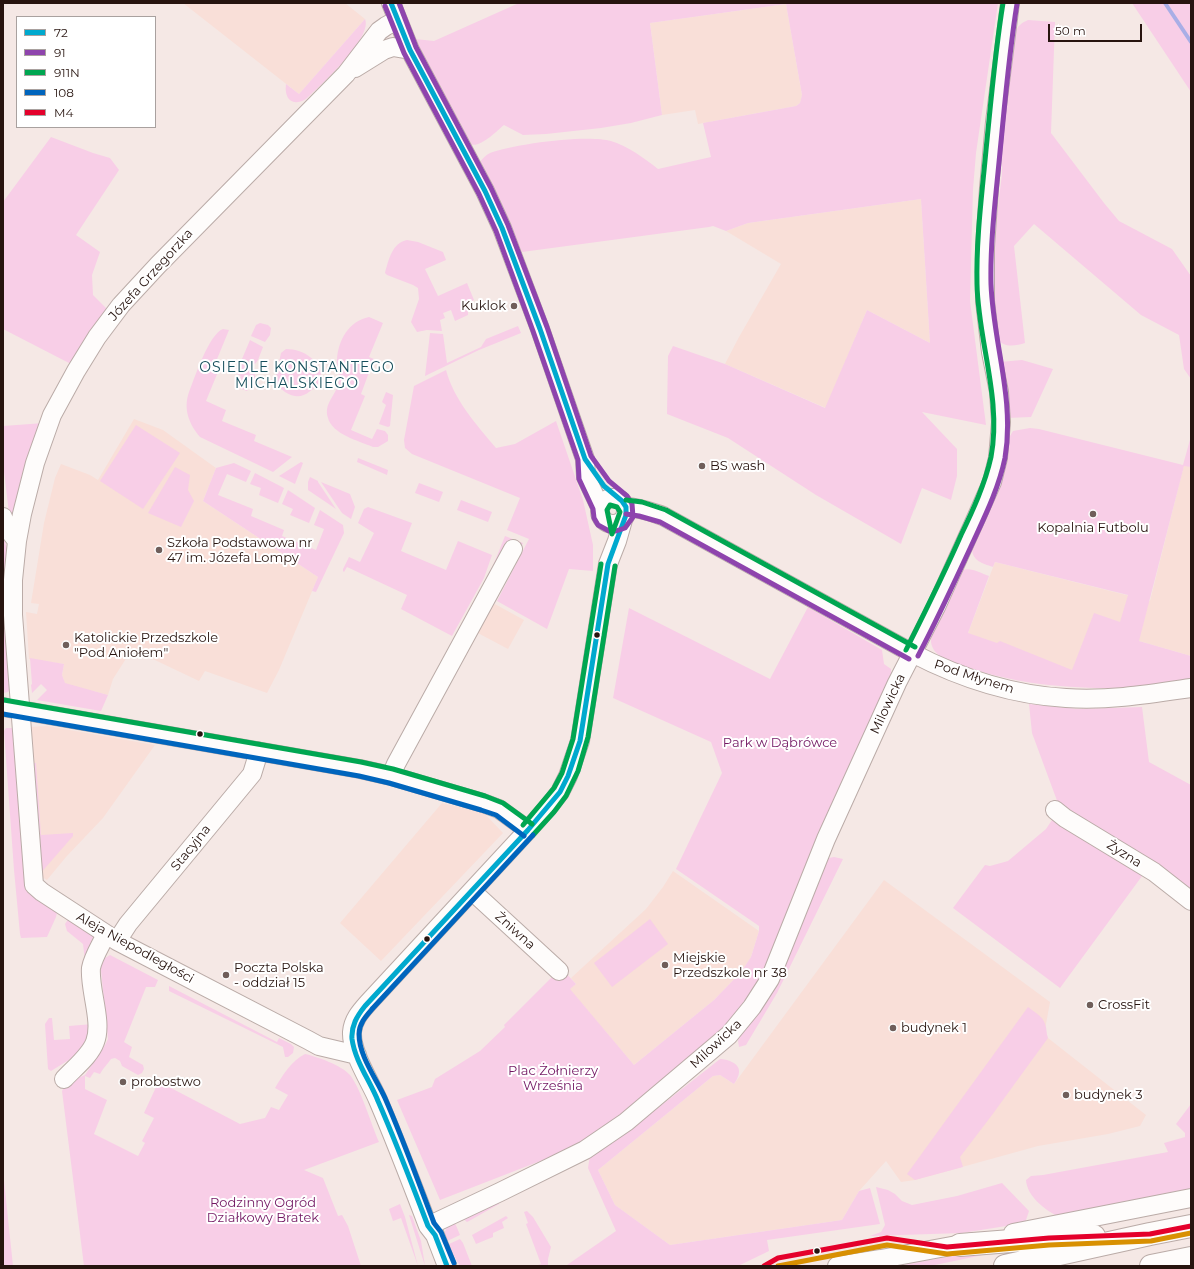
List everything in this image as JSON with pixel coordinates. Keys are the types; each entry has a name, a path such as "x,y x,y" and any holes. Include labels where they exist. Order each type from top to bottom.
{"highway":[{"path":"1005,1266 1191,1226"},
{"path":"960,1245 1049,1238 1150,1234"},
{"path":"1151,1266 1180,1261"}],"street":[{"path":"390,3 410,50 502,228 540,329 585,459 586,477 601,513 607,522 612,524 618,523 622,508"},
{"name":"Milowicka","path":"428,1226 585,1150 626,1122 729,1035 743,1019 770,979 826,839 912,653 942,593 988,491 995,471 1002,422 985,301 985,247 995,122 1010,3"},
{"name":"Józefa Grzegorzka","path":"384,50 399,24"},
{"name":"Józefa Grzegorzka","path":"12,708 13,580 17,541 22,514 35,463 52,415 76,371 97,337 120,305 346,74 379,31 386,26 399,24"},
{"name":"Józefa Grzegorzka","path":"346,74 384,50 393,47 410,50"},
{"path":"447,1266 435,1235 428,1226 378,1100 357,1055 352,1032 354,1022 359,1014 550,805 560,792 568,776 580,741 608,564 617,541 622,508 585,459"},
{"path":"608,564 601,513 603,502 608,498 622,508"},
{"name":"Pod Młynem","path":"622,508 632,507 648,510 663,516 912,653 944,669 989,685 1021,692 1066,698 1112,698 1148,695 1191,688"},
{"path":"3,517 7,528 17,541"},
{"path":"391,776 396,764 513,549"},
{"path":"12,708 328,763 391,776 499,809 528,830"},
{"name":"Aleja Niepodległości","path":"12,708 34,885 42,892 112,938 319,1046 357,1055"},
{"name":"Stacyjna","path":"64,1079 91,1050 96,1041 97,1025 92,967 112,938 128,924 252,774 258,751"},
{"name":"Żyzna","path":"1055,810 1065,818 1154,872 1191,901"},
{"name":"Żniwna","path":"472,891 559,971"},
{"path":"837,1266 960,1245 1050,1225 1191,1198"},
{"path":"428,1226 428,1243 434,1266"}],"shaded area":[{"path":"183,3 345,3 365,19 299,94"},
{"path":"786,4 802,95 800,103 796,106 698,124 695,110 662,115 650,23"},
{"path":"921,199 930,343 867,310 826,408 725,364 781,264 726,231 748,223"},
{"name":"Szkoła Podstawowa nr 47 im. Józefa Lompy","path":"134,419 163,430 216,468 203,501 318,577 279,670 267,693 205,671 199,681 138,652 129,654 113,679 108,695 65,684 62,675 64,664 29,659 26,612 37,614 39,604 31,603 44,523 55,478 61,464 90,475 98,480"},
{"path":"1184,465 1191,467 1191,656 1139,641 1072,679 965,641 995,562 1150,601"},
{"path":"493,603 524,620 508,649 476,632"},
{"path":"47,726 155,745 103,818 66,857 47,880 39,875 29,727"},
{"path":"442,803 483,812 503,833 381,961 340,923"},
{"name":"Miejskie Przedszkole nr 38","path":"673,871 759,931 751,957 741,972 714,1000 634,1065 569,989 576,984 571,978 646,909"},
{"path":"884,880 1050,1002 1045,1032 1048,1038 1146,1115 1140,1126 1108,1134 1038,1146 915,1180 901,1182 886,1161 859,1191 842,1220 670,1245 615,1205 598,1170 713,1076 720,1075 734,1084"}],"green space":[{"path":"519,3 998,3 976,153 973,189 970,301 986,425 922,412 957,449 957,476 951,500 922,488 901,544 816,495 728,438 667,414 668,356 673,346 725,364 825,408 867,310 930,343 921,199 748,223 726,231 713,226 522,252 479,163 490,153 515,146 569,139 600,139 617,143 636,153 658,169 711,157 703,123 796,106 800,103 802,95 786,4 650,23 662,115 631,123 601,128 546,134 523,135 504,125 483,142 474,145 470,144 445,100 415,39 434,41"},
{"path":"1132,3 1191,3 1191,92"},
{"path":"365,19 365,27 361,38 354,49 333,73 306,99 297,102 290,100 286,94 286,84 299,94"},
{"path":"1028,20 1055,22 1051,133 1119,221 1172,249 1191,276 1191,379 1184,369 1179,335 1141,315 1034,224 1014,246 1025,343 1018,345 1006,345 998,339 993,298 994,239 1002,174 1002,133 1015,32 1023,22"},
{"path":"51,137 110,158 119,170 76,235 100,252 92,275 93,295 108,310 74,362 69,363 3,329 3,202"},
{"path":"407,240 418,242 443,252 446,260 425,269 438,296 467,283 474,300 468,303 468,315 455,321 451,310 443,313 445,318 440,320 442,331 427,330 417,332 411,322 419,299 418,288 385,273 392,252 398,244"},
{"path":"369,317 383,323 369,357 374,359 361,394 365,396 351,430 372,439 377,429 385,431 388,435 388,441 378,447 373,447 340,433 331,424 327,413 329,403 338,386 339,376 337,360 342,339 350,327 362,319"},
{"path":"260,323 268,325 271,328 270,335 265,342 251,336 256,325"},
{"path":"518,326 521,333 479,350 425,376 430,333 443,334 447,363 481,347 486,339"},
{"path":"223,329 229,330 215,364 220,367 206,401 226,410 222,421 256,435 254,441 292,457 273,472 200,437 190,422 187,410 187,398 189,392 208,347 218,333"},
{"path":"250,340 263,347 255,364 242,359"},
{"path":"286,349 299,351 306,354 316,363 319,368 321,381 304,395 296,396 285,392 277,385 275,380 281,353"},
{"path":"1022,360 1053,369 1031,417 1006,418 1000,362"},
{"path":"240,363 250,368 255,373 255,380 247,391 236,387 241,376 235,373"},
{"path":"446,370 460,402 496,448 515,444 556,421 583,500 593,545 593,571 569,569 547,629 497,601 529,539 507,530 520,498 412,454 405,448 404,440 414,386"},
{"path":"386,392 393,395 390,426 388,427 379,424 386,405 382,402"},
{"path":"44,423 13,515 9,513 3,463 3,426"},
{"path":"136,425 180,453 143,509 100,481"},
{"path":"1030,428 1183,465 1191,436 1191,467 1184,466 1139,641 1191,656 1191,679 1118,688 1070,687 1033,683 996,676 961,665 938,655 932,647 931,642 934,627 962,570 966,569 989,576 968,633 997,643 1000,641 1072,670 1094,613 1120,622 1128,595 995,562 993,567 978,561 972,552 972,548 1007,450 1010,436 1013,431"},
{"path":"358,458 388,470 387,475 357,462"},
{"path":"301,462 303,463 295,484 279,476"},
{"path":"234,463 251,471 246,482 227,474 218,495 253,509 251,516 284,530 282,536 316,550 324,529 314,525 320,510 343,525 344,533 316,592 312,591 318,577 203,501 216,468"},
{"path":"175,467 190,475 188,490 194,501 181,527 148,513"},
{"path":"255,473 284,488 278,503 259,495 261,488 250,484"},
{"path":"310,477 318,481 336,509 308,490 308,482"},
{"path":"321,482 350,494 355,507 351,519 342,513"},
{"path":"419,483 443,492 439,502 415,493"},
{"path":"288,490 315,508 309,523 290,515 293,509 282,504"},
{"path":"461,500 492,512 488,522 457,510"},
{"path":"368,507 412,523 401,551 446,570 458,541 492,555 484,578 452,636 401,609 407,595 347,567 344,572 343,571 349,557 360,562 374,533 358,523 364,509"},
{"path":"3,535 8,552 11,689 8,692 3,693"},
{"path":"505,536 523,543 520,550 488,578"},
{"path":"808,607 882,650 884,664 891,669 891,676 758,984 727,1023 702,1050 639,1104 586,1140 566,1151 440,1200 397,1100 432,1087 435,1079 480,1051 561,968 576,984 570,989 634,1065 714,1000 741,972 751,957 759,931 759,926 676,869 722,773 711,742 613,698 629,608 770,679"},
{"path":"30,658 64,664 62,675 65,683 108,695 101,711 37,700 47,690 41,684 32,693"},
{"path":"1029,704 1078,709 1142,707 1149,762 1191,785 1191,895 1059,806 1032,733"},
{"path":"6,728 14,728 29,877 57,912 47,937 21,938 20,934 4,731"},
{"path":"32,763 36,763 41,835 73,833 73,836 39,875"},
{"path":"1054,817 1145,872 1060,988 953,908 985,865 990,866 1008,861 1046,829"},
{"path":"834,857 843,859 777,993 746,1045 739,1047 738,1041 740,1033 823,862"},
{"path":"69,918 98,936 85,961 83,944 67,931 65,924"},
{"path":"650,919 668,944 612,987 594,963"},
{"name":"Rodzinny Ogród Działkowy Bratek","path":"110,955 158,980 155,987 146,987 124,1042 132,1047 129,1057 143,1065 144,1069 142,1073 138,1075 122,1066 120,1061 115,1058 111,1059 100,1074 94,1072 90,1078 85,1076 85,1089 107,1100 94,1134 138,1156 145,1143 142,1141 154,1118 144,1113 157,1085 171,1088 240,1124 265,1118 271,1107 279,1110 288,1095 275,1088 296,1060 305,1054 323,1059 341,1068 350,1075 362,1098 379,1142 304,1170 323,1178 338,1216 342,1215 348,1226 361,1266 84,1266 62,1091 66,1083 85,1075 108,1039 100,961"},
{"path":"169,986 277,1042 279,1038 291,1044 294,1047 293,1053 288,1057 285,1057 283,1047 169,991"},
{"path":"1028,1007 1038,1014 1044,1021 1048,1038 960,1157 963,1167 915,1180 907,1174"},
{"path":"49,1018 52,1018 54,1040 70,1039 69,1026 93,1024 85,1050 51,1071 48,1069 45,1024"},
{"path":"720,1059 735,1064 739,1069 739,1074 734,1084 720,1075 713,1076 598,1170 615,1205 670,1245 842,1220 859,1191 870,1188 880,1224 767,1240 769,1251 738,1266 567,1266 616,1231 588,1168 590,1155 649,1115"},
{"path":"1191,1104 1191,1191 1057,1216 1042,1206 1029,1191 1026,1180 1031,1176 1168,1152 1164,1143 1185,1137 1185,1133 1176,1124"},
{"path":"3,1171 13,1266 3,1266"},
{"path":"1002,1183 1029,1211 1025,1223 962,1233 870,1236 881,1232 885,1225 876,1187 888,1190 902,1201 912,1205 957,1196"},
{"path":"499,1200 499,1204 467,1222 461,1217"},
{"path":"400,1204 418,1266 401,1218 393,1221 389,1209"},
{"path":"527,1211 533,1217 551,1247 548,1266 535,1266 541,1264 526,1224 528,1223 524,1212"},
{"path":"409,1215 412,1216 421,1241 425,1266"},
{"path":"506,1216 508,1218 502,1222 504,1228 493,1233 493,1237 476,1244 472,1235"},
{"path":"455,1223 460,1235 443,1243 444,1234 447,1227"},
{"path":"460,1239 472,1266 460,1266 448,1246 449,1244"},
{"path":"1013,1245 1031,1245 930,1266 898,1266"}],"waterway":[{"path":"1165,3 1191,42"}],"transit line":[{"name":"72","path":"391,3 410,50 485,191 502,228 540,329 585,459 604,486 622,501 626,507 626,515 608,564 580,741 568,776 560,792 528,830 365,1006 357,1017 352,1030 352,1039 356,1055 385,1116 428,1226 435,1235 447,1266"},
{"name":"91","path":"385,6 404,53 479,194 496,231 578,460 579,479 593,509 594,518 598,525 609,531 616,531 625,528 633,517 632,504 627,496 609,481 591,456 547,327 508,225 491,188 416,47 399,3"},
{"name":"911N","path":"906,650 941,579 974,506 982,487 991,457 994,435 994,414 992,392 978,305 977,250 995,58 1003,3"},
{"name":"91","path":"918,656 988,510 996,490 1005,458 1007,414 995,327 991,284 991,251 1005,96 1017,4"},
{"name":"911N","path":"626,500 642,502 666,510 915,647"},
{"name":"911N","path":"610,505 617,507 620,512 612,534 607,510 610,505"},
{"name":"91","path":"626,514 660,522 909,659"},
{"name":"911N","path":"523,825 554,788 562,773 573,739 601,564"},
{"name":"911N","path":"566,796 578,771 588,737 615,566"},
{"name":"911N","path":"4,700 361,762 393,769 485,796 503,803 532,824"},
{"name":"108","path":"3,714 359,776 389,783 496,815 524,836"},
{"name":"911N","path":"533,835 566,796"},
{"name":"108","path":"454,1263 441,1232 434,1223 385,1098 365,1059 360,1042 359,1030 360,1026 373,1008 533,835"},
{"name":"M4","path":"764,1266 778,1258 887,1238 947,1247 1049,1238 1150,1234 1191,1226"},
{"path":"778,1266 887,1245 947,1254 1049,1245 1151,1241 1191,1233"}],"place":[{"name":"Kuklok","path":"514,306"},
{"name":"BS wash","path":"702,466"},
{"name":"Kopalnia Futbolu","path":"1093,514"},
{"name":"Szkoła Podstawowa nr 47 im. Józefa Lompy","path":"159,550"},
{"name":"Katolickie Przedszkole \"Pod Aniołem\"","path":"66,645"},
{"name":"Miejskie Przedszkole nr 38","path":"665,965"},
{"name":"Poczta Polska - oddział 15","path":"226,975"},
{"name":"CrossFit","path":"1090,1005"},
{"name":"budynek 1","path":"893,1028"},
{"name":"probostwo","path":"123,1082"},
{"name":"budynek 3","path":"1066,1095"}],"district":[{"name":"OSIEDLE KONSTANTEGO MICHALSKIEGO","path":"297,376"}],"park label":[{"name":"Park w Dąbrówce","path":"780,743"},
{"name":"Plac Żołnierzy Września","path":"553,1078"}]}
